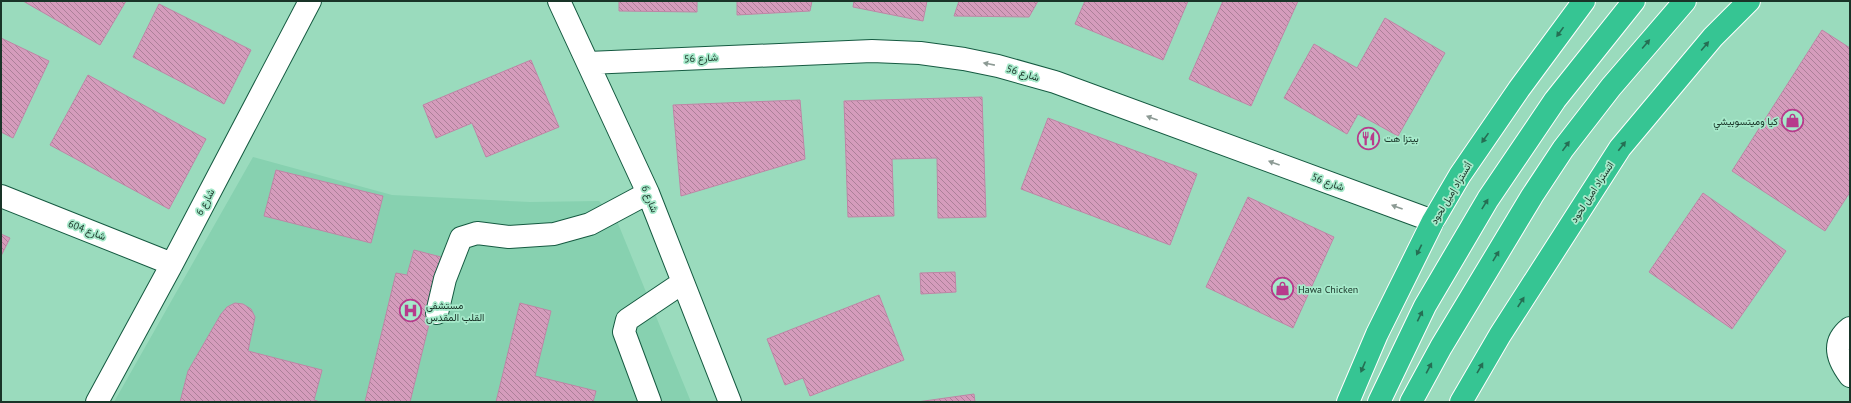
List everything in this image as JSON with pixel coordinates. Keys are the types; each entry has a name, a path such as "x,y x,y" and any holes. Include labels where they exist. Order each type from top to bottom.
{"highway":[{"name":"أتستراد إميل لحود","path":"1348,402 1377,334 1433,220 1460,175 1519,89 1584,1"},
{"path":"1379,402 1425,306 1492,193 1562,91 1634,1"},
{"path":"1411,402 1441,347 1532,196 1563,149 1611,87 1685,1"},
{"name":"اتستراد اميل لحود","path":"1461,402 1500,334 1620,148 1713,37 1749,1"}],"street":[{"name":"شارع 6","path":"97,402 172,264 310,1"},
{"name":"شارع 6","path":"559,1 648,193 682,283 730,402"},
{"name":"شارع 56","path":"588,63 872,51 920,53 978,62 1055,82 1433,220"},
{"path":"437,313 445,279 460,238 477,233 509,236 554,234 590,224 648,193"},
{"name":"شارع 604","path":"1,196 172,264"},
{"path":"650,402 624,332 627,320 682,283"},
{"path":"1850,328 1842,334 1837,348 1839,359 1850,376"}],"shaded area":[{"name":"مستشفى القلب المقدس","path":"253,157 392,195 530,202 599,201 617,221 691,402 114,402"}],"building":[{"path":"23,1 126,1 100,45"},
{"path":"619,1 697,1 697,12 619,11"},
{"path":"737,1 812,1 810,11 737,15"},
{"path":"854,1 927,1 923,21 853,7"},
{"path":"959,1 1038,1 1029,17 954,16"},
{"path":"1085,1 1188,1 1163,60 1075,24"},
{"path":"1223,1 1298,1 1251,106 1189,79"},
{"path":"159,4 251,50 224,104 133,57"},
{"path":"1385,18 1445,53 1398,136 1358,114 1347,134 1284,98 1314,44 1357,68"},
{"path":"1822,30 1850,48 1850,192 1825,231 1732,171"},
{"path":"1,38 49,61 13,138 1,132"},
{"path":"531,60 559,127 486,157 472,123 436,138 423,105"},
{"path":"88,75 206,139 169,209 50,145"},
{"path":"982,97 986,217 938,218 937,158 892,159 894,216 848,217 844,101"},
{"path":"800,100 805,159 681,196 673,105"},
{"path":"1048,118 1197,174 1170,245 1021,189"},
{"path":"276,170 383,196 371,243 264,216"},
{"path":"1703,193 1786,251 1732,329 1649,272"},
{"path":"1248,197 1334,237 1293,328 1206,287"},
{"path":"1,234 10,238 1,256"},
{"path":"414,250 445,258 410,402 365,402 396,273 407,275"},
{"path":"955,272 956,292 921,294 920,273"},
{"path":"879,295 904,360 810,396 803,378 785,385 767,339"},
{"path":"235,303 243,304 251,309 255,317 248,351 322,370 314,400 320,402 180,402 188,371 221,314 227,307"},
{"path":"520,303 551,311 535,376 596,391 593,402 496,402"},
{"path":"974,394 975,402 917,402"}],"place":[{"name":"كيا وميتسوبيشي","path":"1793,121"},
{"name":"بيتزا هت","path":"1368,138"},
{"name":"Hawa Chicken","path":"1282,289"},
{"name":"مستشفى القلب المقدس","path":"410,311"}]}
